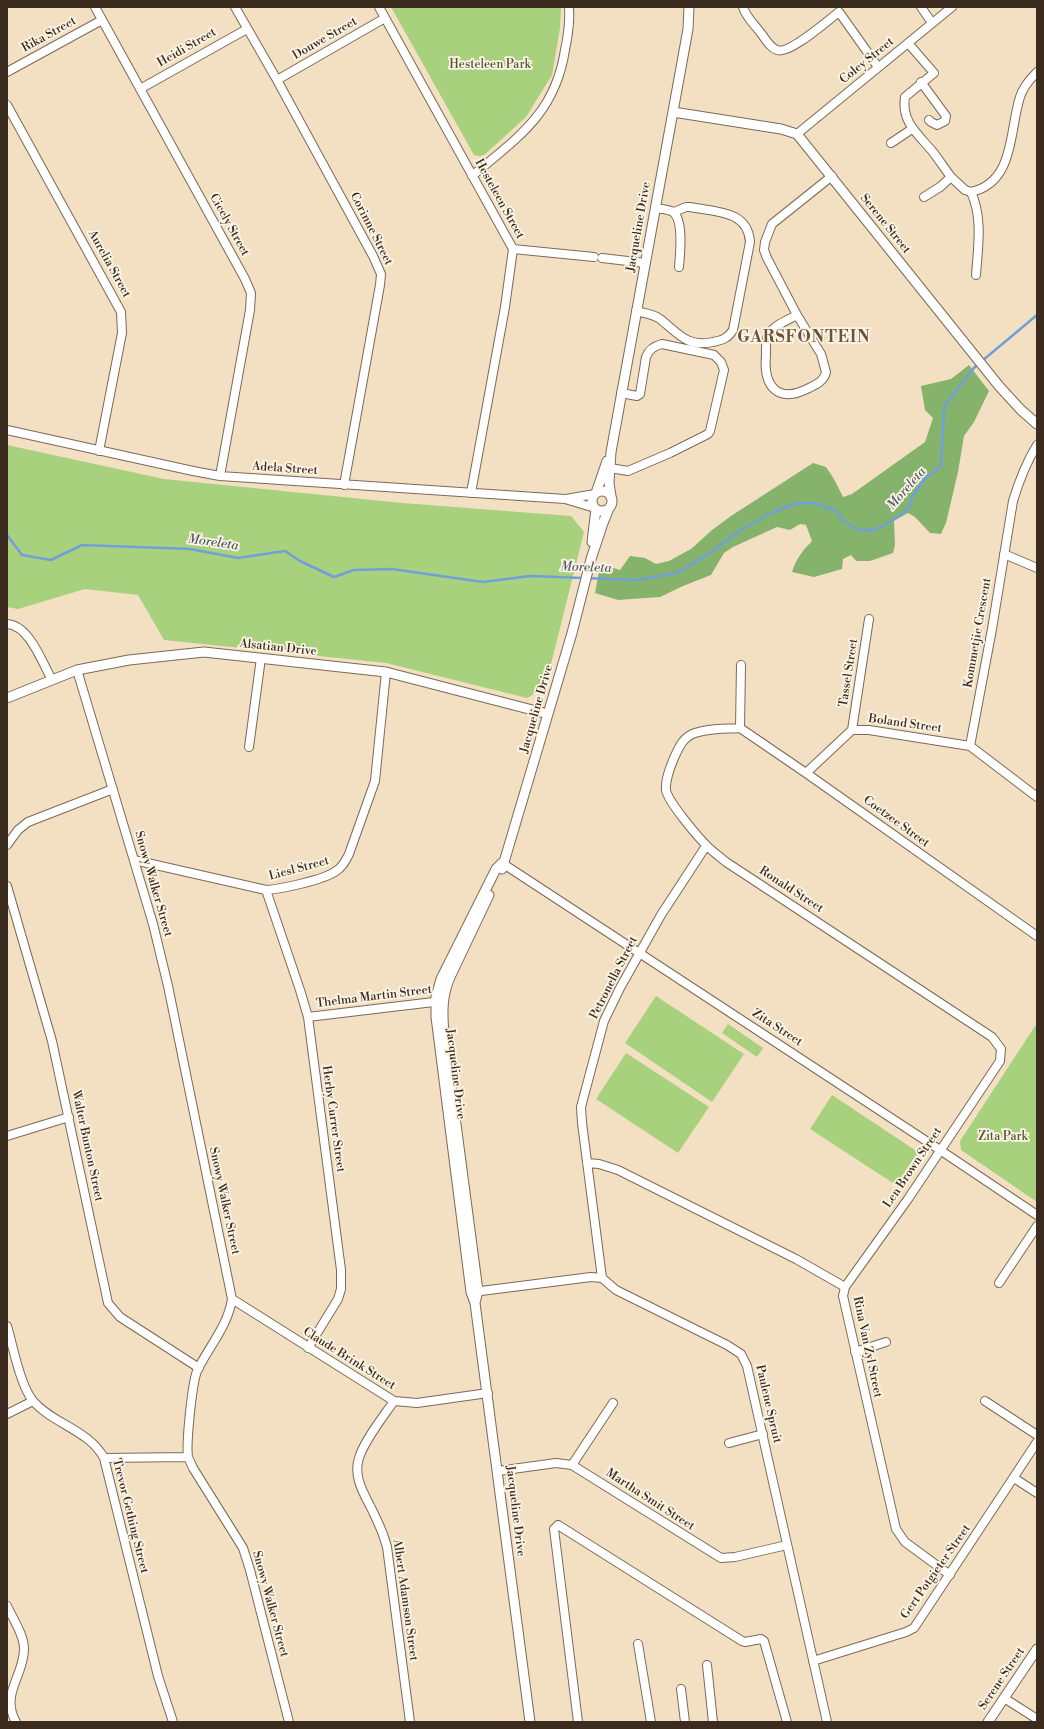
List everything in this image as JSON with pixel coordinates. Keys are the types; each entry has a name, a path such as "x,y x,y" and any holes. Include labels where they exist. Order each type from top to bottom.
{"street":[{"name":"Cicely Street","path":"95,7 245,279 251,293 250,310 220,476"},
{"name":"Corinne Street","path":"235,7 246,29 277,80 373,256 381,274 344,485"},
{"name":"Hesteleen Street","path":"379,7 513,249 471,493"},
{"path":"472,176 522,134 545,107 560,75 567,38 569,7"},
{"name":"Jacqueline Drive","path":"611,496 611,452 688,29 689,7"},
{"path":"743,7 747,16 772,47 780,51 798,43 837,10 878,67"},
{"path":"921,7 932,23"},
{"name":"Coley Street","path":"798,134 952,7"},
{"name":"Douwe Street","path":"277,80 385,18"},
{"name":"Rika Street","path":"7,72 102,20"},
{"name":"Heidi Street","path":"140,89 246,29"},
{"path":"908,42 934,73 905,97 904,110 908,123 933,152 951,177 965,190 971,192 991,182 1003,170 1015,126 1020,96 1027,83 1037,72"},
{"path":"922,82 946,116 945,121 937,125 929,120"},
{"name":"Aurelia Street","path":"7,105 121,312 122,333 99,451"},
{"path":"673,112 781,129 798,134"},
{"path":"891,143 912,128"},
{"name":"Serene Street","path":"798,134 999,386 1021,410 1037,424"},
{"path":"797,315 771,332 767,339 765,374 773,388 784,394 800,393 821,382 826,372 821,354 797,315 767,258 764,250 765,242 772,224 832,176"},
{"path":"924,198 951,177"},
{"path":"971,192 976,206 980,234 976,275"},
{"path":"636,311 659,318 671,329 693,344 721,341 728,337 733,330 750,242 750,231 740,218 732,215 686,206 674,212 655,208"},
{"path":"674,212 678,218 680,228 681,241 679,267"},
{"path":"513,249 645,263"},
{"path":"610,468 628,471 670,453 708,434 710,431 724,370 723,366 714,355 662,344 656,346 648,352 640,394 637,396 621,393"},
{"name":"Adela Street","path":"7,430 220,476 565,499 595,508"},
{"name":"Kommetjie Crescent","path":"970,746 992,629 1013,501 1018,481 1037,445"},
{"name":"Jacqueline Drive","path":"596,493 611,452"},
{"path":"603,491 611,496 612,502 609,508 601,511 595,508 592,502 596,493 603,491"},
{"name":"Adela Street","path":"565,499 596,493"},
{"name":"Jacqueline Drive","path":"591,560 595,508"},
{"name":"Jacqueline Drive","path":"530,1722 475,1303 439,1001 441,979 496,869 502,863 548,714 591,560 609,508"},
{"path":"1004,554 1037,568"},
{"name":"Tassel Street","path":"852,730 869,619"},
{"path":"7,624 16,625 25,633 52,680"},
{"name":"Alsatian Drive","path":"7,698 77,670 129,660 193,653 220,653 386,672 548,714"},
{"path":"249,747 261,658"},
{"path":"740,728 741,666"},
{"name":"Snowy Walker Street","path":"77,670 153,924 168,986 232,1299 227,1316 199,1368 194,1387 187,1449 188,1457 193,1468 244,1552 250,1570 288,1722"},
{"name":"Liesl Street","path":"134,860 266,890 282,888 337,871 344,863 375,781 386,672"},
{"name":"Coetzee Street","path":"740,728 1037,936"},
{"name":"Ronald Street","path":"740,728 696,733 683,741 670,767 666,783 667,794 676,808 706,846 726,862 992,1037 1001,1049 1000,1061"},
{"name":"Boland Street","path":"806,773 852,730 869,730 970,746"},
{"path":"970,746 1037,797"},
{"path":"7,845 13,835 28,822 113,789"},
{"name":"Petronella Street","path":"602,1278 582,1129 581,1107 604,1021 661,915 706,846"},
{"name":"Zita Street","path":"502,863 1037,1215"},
{"name":"Walter Bunton Street","path":"7,886 46,1017 69,1117 108,1303 120,1317 199,1368"},
{"name":"Herby Currer Street","path":"266,890 308,1017 342,1283 340,1295 335,1305 308,1348"},
{"name":"Thelma Martin Street","path":"308,1017 439,1001"},
{"name":"Len Brown Street","path":"845,1288 904,1205 1000,1061"},
{"path":"7,1136 69,1117"},
{"name":"Rina Van Zyl Street","path":"587,1163 610,1168 636,1179 796,1259 845,1288 844,1301 897,1532 905,1542 950,1575"},
{"path":"999,1283 1037,1226"},
{"path":"474,1292 591,1277 602,1278"},
{"name":"Paulene Spruit","path":"602,1278 616,1290 731,1347 741,1354 748,1366 827,1722"},
{"name":"Claude Brink Street","path":"232,1299 394,1401 417,1403 488,1393"},
{"name":"Trevor Gething Street","path":"7,1326 27,1390 33,1400 43,1410 94,1443 104,1458 158,1676 173,1722"},
{"path":"855,1352 886,1342"},
{"path":"7,1414 33,1400"},
{"path":"985,1400 1037,1435"},
{"name":"Albert Adamson Street","path":"394,1401 361,1453 357,1473 359,1482 380,1526 387,1547 410,1722"},
{"path":"572,1465 613,1403"},
{"path":"729,1442 762,1434"},
{"name":"Gert Potgieter Street","path":"813,1661 910,1630 917,1624 1037,1442"},
{"path":"104,1458 188,1457"},
{"name":"Martha Smit Street","path":"498,1471 556,1463 572,1465 721,1558 735,1557 787,1545"},
{"path":"1014,1478 1037,1493"},
{"path":"578,1722 554,1529 558,1525 742,1641 745,1642 761,1639 764,1641 787,1722"},
{"path":"7,1606 21,1636 24,1650 8,1702 10,1711 16,1722"},
{"path":"638,1644 651,1722"},
{"name":"Serene Street","path":"988,1722 1037,1649"},
{"path":"707,1665 713,1722"},
{"path":"681,1689 685,1722"},
{"path":"1004,1698 1037,1719"}],"green space":[{"name":"Hesteleen Park","path":"391,7 561,7 560,28 552,75 526,117 482,157 474,155"},
{"path":"969,365 989,391 974,422 964,436 958,472 946,523 941,534 930,533 915,517 908,513 894,521 895,545 893,553 870,561 856,561 851,555 843,559 842,569 814,577 792,572 800,555 812,541 806,525 800,524 790,530 777,527 733,547 724,553 711,575 660,597 618,600 595,593 599,571 610,567 620,570 630,556 645,558 656,564 669,561 691,549 712,530 731,516 813,463 826,467 843,497 852,494 925,442 933,418 925,410 921,386 951,379"},
{"path":"7,445 164,479 403,503 571,516 584,532 545,688 527,698 386,663 164,640 138,595 85,589 18,609 7,607"},
{"path":"656,996 744,1054 712,1102 625,1043"},
{"name":"Zita Park","path":"1037,1023 1037,1202 961,1150 960,1141"},
{"path":"728,1024 763,1048 757,1057 722,1033"},
{"path":"626,1053 709,1107 678,1153 596,1099"},
{"path":"832,1095 918,1152 896,1185 810,1129"}],"waterway":[{"name":"Moreleta","path":"982,361 1037,315"},
{"name":"Moreleta","path":"7,535 22,555 51,560 82,545 190,549 238,558 285,551 300,561 334,577 354,570 392,569 483,582 530,576 637,580 677,573 713,551 742,529 771,513 794,504 815,503 836,511 844,522 857,529 869,531 881,527 902,514 909,507 912,497 924,480 941,466 944,407 978,364"}],"district":[{"name":"GARSFONTEIN","path":"804,338"}]}
